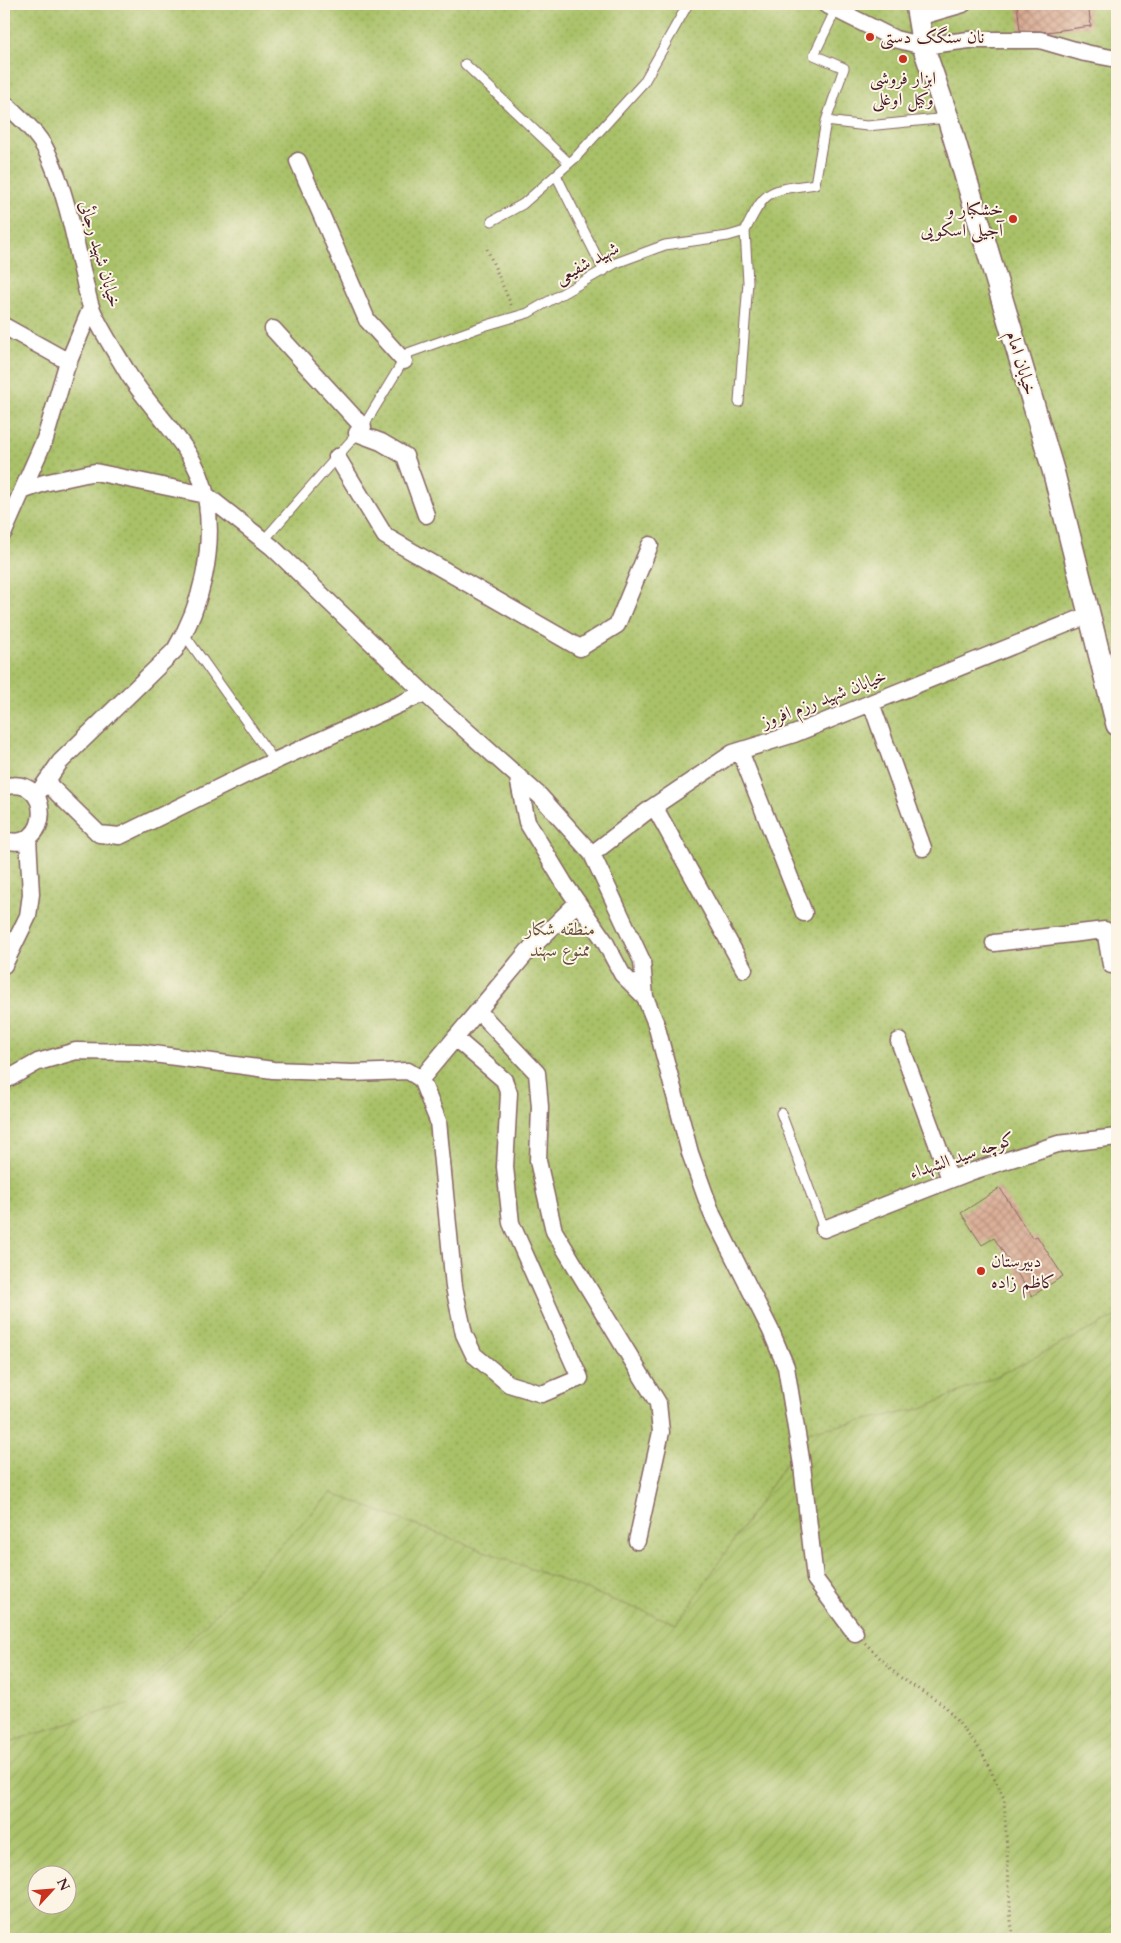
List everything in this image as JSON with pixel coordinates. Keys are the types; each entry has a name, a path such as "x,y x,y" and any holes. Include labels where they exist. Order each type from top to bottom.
{"street":[{"path":"917,10 963,4"},
{"path":"831,6 895,39 924,46 969,40 1040,40 1085,53 1117,59"},
{"name":"خیابان امام","path":"917,10 924,46 948,118 1053,470 1117,725"},
{"name":"خیابان شهید رجائی","path":"4,103 35,133 48,154 64,201 91,308 127,372 195,465 206,496 209,550 203,583 184,634 175,650 60,762 36,796"},
{"path":"298,161 367,320 404,361"},
{"path":"4,532 45,439 68,362 91,308"},
{"path":"4,326 68,362"},
{"path":"273,329 360,430 405,456 426,515"},
{"path":"337,457 385,536 580,648 617,625 650,545"},
{"path":"22,491 44,483 95,472 206,496 264,540 424,693 540,796 592,854 642,961 645,997 656,1024 690,1153 712,1214 771,1331 786,1368 802,1465 815,1578 855,1633"},
{"name":"خیابان شهید رزم افروز","path":"592,854 654,806 733,753 794,734 1090,615"},
{"path":"46,782 98,834 120,836 424,693"},
{"path":"871,703 923,848"},
{"path":"740,750 804,913"},
{"path":"518,778 527,822 577,903 604,940 622,974 645,997"},
{"path":"4,787 21,786 36,796 42,814 40,824 28,838 19,841 4,840"},
{"path":"654,806 744,969"},
{"path":"4,965 28,916 31,894 28,838"},
{"path":"421,1079 528,951 577,903"},
{"path":"994,943 1105,930 1111,965 1117,964"},
{"path":"478,1011 537,1073 540,1107 538,1161 554,1231 658,1404 661,1432 637,1541"},
{"path":"4,1081 38,1062 76,1051 138,1052 272,1070 352,1073 408,1071 421,1079 438,1121 454,1288 464,1334 474,1355 509,1384 542,1394 580,1378 511,1223 505,1166 510,1093 504,1080 455,1038"},
{"path":"899,1042 950,1179"},
{"name":"کوچه سید الشهداء","path":"824,1229 950,1179 1058,1144 1117,1137"}],"lane":[{"path":"492,221 523,204 569,163 644,82 688,4"},
{"path":"739,402 748,282 745,230 758,205 772,190 815,184 826,121 844,68 814,55 831,6"},
{"path":"465,64 569,163"},
{"path":"826,121 867,126 948,118"},
{"path":"556,174 604,271"},
{"name":"شهید شفیعی","path":"264,540 360,430 408,353 536,309 616,263 665,245 728,236 745,230"},
{"path":"184,634 275,762"},
{"path":"780,1113 824,1229"}],"path":[{"path":"487,249 517,316"},
{"path":"855,1633 898,1676 946,1707 982,1751 1004,1798 1011,1922 1014,1939"}],"green space":[{"name":"منطقه شکار ممنوع سهند","path":"4,4 1117,4 1117,1939 4,1939"},
{"path":"1117,1316 1117,1590 1114,1592 1117,1601 1117,1939 4,1939 4,1744 130,1703 331,1493 677,1624 807,1432 920,1409 999,1375"}],"building":[{"path":"1017,4 1088,4 1091,26 1047,32 1020,30"},
{"path":"1000,1188 1032,1238 1037,1236 1063,1276 1032,1296 994,1238 982,1245 961,1213"}],"place":[{"name":"نان سنگک دستی","path":"870,37"},
{"name":"ابزار فروشی وکیل اوغلی","path":"903,59"},
{"name":"خشکبار و آجیلی اسکویی","path":"1013,219"},
{"name":"دبیرستان کاظم زاده","path":"981,1271"}]}
